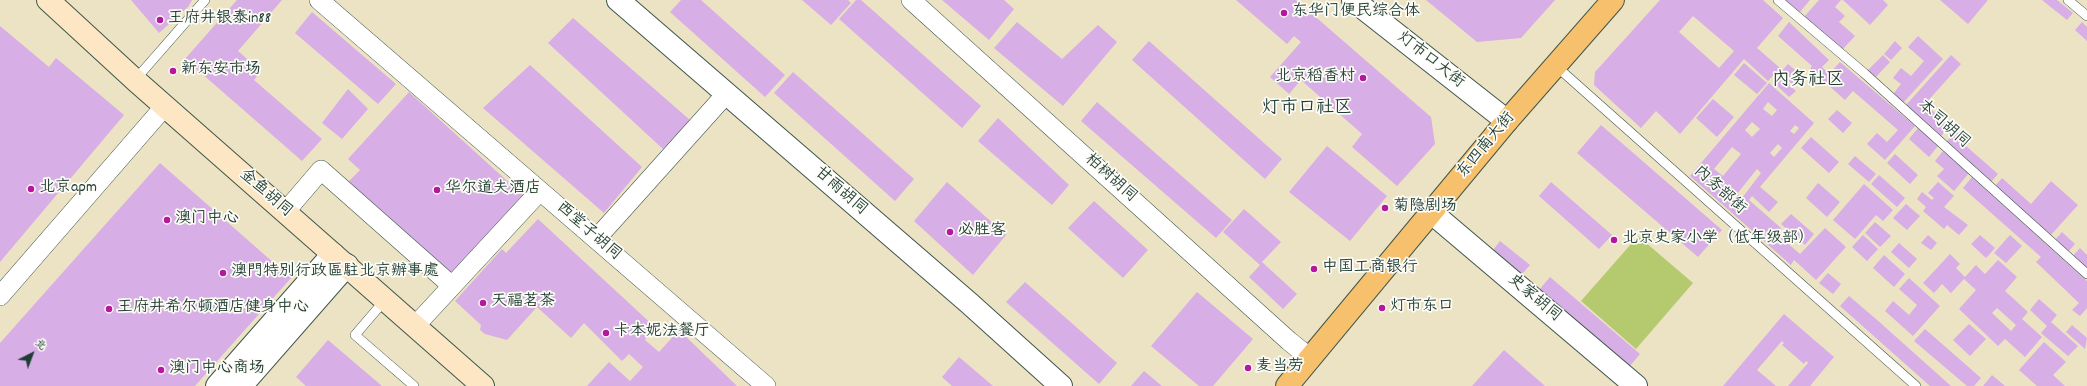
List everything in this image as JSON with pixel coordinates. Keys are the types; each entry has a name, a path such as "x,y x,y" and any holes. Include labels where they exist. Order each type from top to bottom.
{"main road":[{"name":"金鱼胡同","path":"48,0 135,80 483,386"},
{"name":"东四南大街","path":"1287,386 1429,217 1507,121 1613,0"}],"street":[{"name":"西堂子胡同","path":"319,0 766,386"},
{"name":"甘雨胡同","path":"618,0 969,303 1061,386"},
{"name":"柏树胡同","path":"910,0 1289,341 1310,358"},
{"name":"灯市口大街","path":"1353,0 1507,121"},
{"path":"596,239 727,93"},
{"path":"0,296 165,106"},
{"path":"285,212 320,170 452,286"},
{"path":"415,326 540,191"},
{"path":"1429,217 1617,386"},
{"name":"史家胡同","path":"1429,217 1636,386"},
{"path":"217,386 340,260"},
{"path":"241,386 340,260"}],"lane":[{"path":"135,80 205,0"},
{"name":"本司胡同","path":"1778,0 1864,73 2087,274"},
{"path":"2068,0 2087,16"},
{"name":"内务部街","path":"1556,66 1916,386"},
{"path":"386,300 355,335 414,386"}],"green space":[{"path":"1638,236 1693,283 1636,349 1581,301"}],"building":[{"name":"王府井银泰in88","path":"131,0 192,0 188,7 159,33"},
{"path":"237,0 282,0 238,51 261,71 254,80 322,139 302,161 185,59"},
{"path":"681,0 701,0 785,75 765,97 670,12"},
{"path":"802,0 848,0 851,3 831,25"},
{"path":"856,0 861,0 981,106 962,128 839,19"},
{"path":"942,0 1004,0 1014,9 989,40"},
{"path":"1236,0 1296,0 1431,117 1435,144 1397,186 1352,147 1362,134 1301,80 1289,94 1270,77 1301,42 1294,36 1287,44"},
{"path":"1426,0 1555,0 1521,38 1477,42"},
{"path":"1660,0 1763,0 1783,18 1757,48 1780,68 1768,81 1744,59 1680,134 1656,111 1641,128 1594,85 1595,72","holes":["1693,16 1734,51 1719,68 1679,32"]},
{"path":"1785,0 1810,0 1800,12"},
{"path":"1819,0 1841,0 1835,7 1845,16 1839,22 1855,36 1842,50 1804,17"},
{"path":"1843,0 1883,0 1888,5 1870,25"},
{"path":"1940,0 1988,0 1968,24"},
{"path":"2042,0 2057,0 2073,13 2067,20"},
{"path":"312,12 396,84 378,104 295,33"},
{"path":"573,18 690,120 663,149 548,43"},
{"path":"1017,22 1062,59 1098,25 1117,42 1063,106 994,48"},
{"path":"1789,22 1829,60 1822,67 1829,74 1840,62 1915,126 1885,160 1867,144 1877,133 1887,142 1898,130 1853,91 1845,100 1810,69 1812,66 1778,36"},
{"path":"2082,22 2087,27 2087,41 2075,30"},
{"name":"北京apm","path":"0,26 49,67 56,58 124,115 0,262"},
{"path":"1918,36 1943,59 1903,103 1893,94 1901,84 1893,78 1901,68 1911,76 1924,61 1908,47"},
{"path":"1149,41 1282,159 1265,179 1132,60"},
{"path":"1895,41 1902,48 1891,60 1884,54"},
{"path":"1883,55 1890,62 1875,78 1868,70"},
{"path":"1951,55 1961,64 1925,104 1950,126 1941,136 1906,105"},
{"path":"1744,63 1767,83 1757,94 1734,75"},
{"path":"1788,64 1801,75 1792,84 1780,73"},
{"path":"530,65 642,167 604,213 483,108"},
{"path":"793,72 914,179 895,201 774,93"},
{"path":"1780,77 1796,91 1789,97 1774,83"},
{"path":"1769,83 1814,123 1760,187 1778,202 1769,212 1752,196 1749,200 1781,228 1776,233 1800,254 1825,228 1846,247 1816,280 1794,260 1791,265 1690,176","holes":["1768,102 1777,110 1772,116 1763,109","1752,122 1760,129 1752,137 1745,130","1795,125 1799,128 1794,134 1790,131","1778,144 1782,148 1774,157 1770,153","1732,147 1741,154 1723,176 1714,169","1757,169 1761,173 1742,198 1737,194"]},
{"path":"348,89 368,109 342,139 322,123"},
{"name":"华尔道夫酒店","path":"409,92 526,198 454,278 348,182 360,170 348,159"},
{"path":"1713,99 1734,117 1717,137 1696,118"},
{"path":"1097,102 1232,220 1216,238 1081,121"},
{"path":"1837,110 1852,123 1843,133 1828,119"},
{"path":"998,118 1069,185 1052,205 978,141"},
{"path":"1601,125 1722,230 1698,257 1577,153"},
{"path":"1918,128 1938,146 1929,157 1909,139"},
{"path":"1956,131 1969,143 1966,146 1998,174 1991,182 1946,142"},
{"path":"1811,137 1839,162 1829,173 1801,148"},
{"path":"1327,146 1387,196 1350,241 1289,192"},
{"path":"1943,151 1969,173 1954,191 1937,176 1944,169 1935,161"},
{"path":"1895,154 1918,175 1910,184 1887,163"},
{"path":"1855,156 1876,174 1869,182 1848,164"},
{"name":"澳门中心","path":"160,163 291,278 195,386 0,386 0,343"},
{"path":"1879,175 1905,198 1897,207 1871,184"},
{"path":"1972,177 2087,281 2087,308 2080,316 2072,310 2079,303 2036,262 2041,257 1963,188"},
{"path":"2002,178 2031,204 2051,181 2078,205 2050,236 1995,186"},
{"path":"947,182 1006,235 973,275 914,221"},
{"path":"1551,182 1612,235 1599,249 1539,196"},
{"path":"1938,182 1954,196 1944,207 1968,225 1959,235 1947,225 1944,229 1923,211 1926,207 1917,199 1922,192 1932,200 1934,198 1928,193"},
{"path":"1818,183 1840,202 1827,217 1806,198"},
{"path":"1864,184 1893,210 1883,221 1876,215 1855,239 1833,220"},
{"path":"1094,201 1148,250 1123,278 1068,228"},
{"path":"1906,204 1920,216 1907,230 1893,218"},
{"path":"1244,209 1281,242 1262,262 1297,294 1283,309 1249,277 1260,265 1223,232"},
{"path":"1791,214 1814,234 1805,245 1781,224"},
{"path":"538,219 656,328 645,340 659,352 679,330 737,386 587,386 609,362 630,381 643,367 629,354 622,361 584,323 571,338 537,307 507,340 485,334 480,330 481,325 455,301 502,249 506,253"},
{"path":"1875,222 1891,236 1880,247 1865,233"},
{"path":"2062,232 2075,244 2068,252 2055,240"},
{"path":"1863,235 1878,249 1867,261 1852,247"},
{"path":"1928,235 1937,243 1931,250 1921,243"},
{"path":"1980,235 1995,248 1986,258 1971,244"},
{"path":"2010,235 2022,246 2006,263 1994,253"},
{"path":"1500,241 1530,265 1522,274 1493,250"},
{"path":"1899,243 1917,259 1909,268 1891,252"},
{"path":"2080,248 2087,255 2087,270 2072,257"},
{"path":"1950,254 1960,264 1956,268 1965,277 1976,265 1985,274 1998,260 2017,277 2005,291 2028,312 2022,319 2042,337 2025,357 2005,339 1998,346 1959,309 1976,290 1964,279 1951,293 1942,284 1934,293 1923,283","holes":["1997,308 2016,325 2011,331 1992,313"]},
{"path":"1884,255 1905,274 1894,287 1873,268"},
{"path":"1828,273 1841,284 1833,294 1819,283"},
{"path":"1550,277 1640,354 1629,367 1539,290"},
{"path":"1909,278 1940,306 1913,336 1885,311 1893,301 1909,315 1917,305 1899,289"},
{"path":"1025,282 1117,363 1099,384 1006,302"},
{"path":"1197,292 1253,339 1213,386 1199,386 1151,346"},
{"path":"1849,296 1951,386 1930,386 1840,306"},
{"path":"2039,299 2057,315 2051,322 2078,346 2068,356 2041,333 2047,326 2030,310"},
{"path":"1784,314 1834,357 1810,386 1788,386 1808,363 1806,361 1804,364 1782,345 1784,343 1782,341 1757,370 1776,386 1723,386"},
{"path":"1969,324 1986,339 1970,356 1953,340"},
{"path":"2072,325 2087,338 2085,349 2066,332"},
{"path":"1925,329 1981,378 1974,386 1967,386 1914,341"},
{"path":"328,340 382,386 306,386 296,377"},
{"path":"2044,342 2066,362 2053,375 2065,386 2037,386 2019,370"},
{"path":"1504,350 1545,386 1472,386"},
{"path":"959,357 993,386 952,386 942,377"},
{"path":"1144,371 1162,386 1131,386"},
{"path":"1992,375 2005,386 1983,386"}],"place":[{"name":"东华门便民综合体","path":"1284,13"},
{"name":"王府井银泰in88","path":"160,20"},
{"name":"新东安市场","path":"173,71"},
{"name":"北京稻香村","path":"1363,78"},
{"name":"北京apm","path":"31,189"},
{"name":"华尔道夫酒店","path":"437,190"},
{"name":"菊隐剧场","path":"1385,208"},
{"name":"澳门中心","path":"167,220"},
{"name":"必胜客","path":"950,232"},
{"name":"北京史家小学（低年级部）","path":"1614,240"},
{"name":"中国工商银行","path":"1314,269"},
{"name":"澳門特別行政區駐北京辦事處","path":"223,273"},
{"name":"天福茗茶","path":"483,303"},
{"name":"灯市东口","path":"1382,308"},
{"name":"王府井希尔顿酒店健身中心","path":"109,309"},
{"name":"卡本妮法餐厅","path":"606,333"},
{"name":"麦当劳","path":"1248,368"},
{"name":"澳门中心商场","path":"161,370"}],"district":[{"name":"内务社区","path":"1808,82"},
{"name":"灯市口社区","path":"1307,110"}]}
